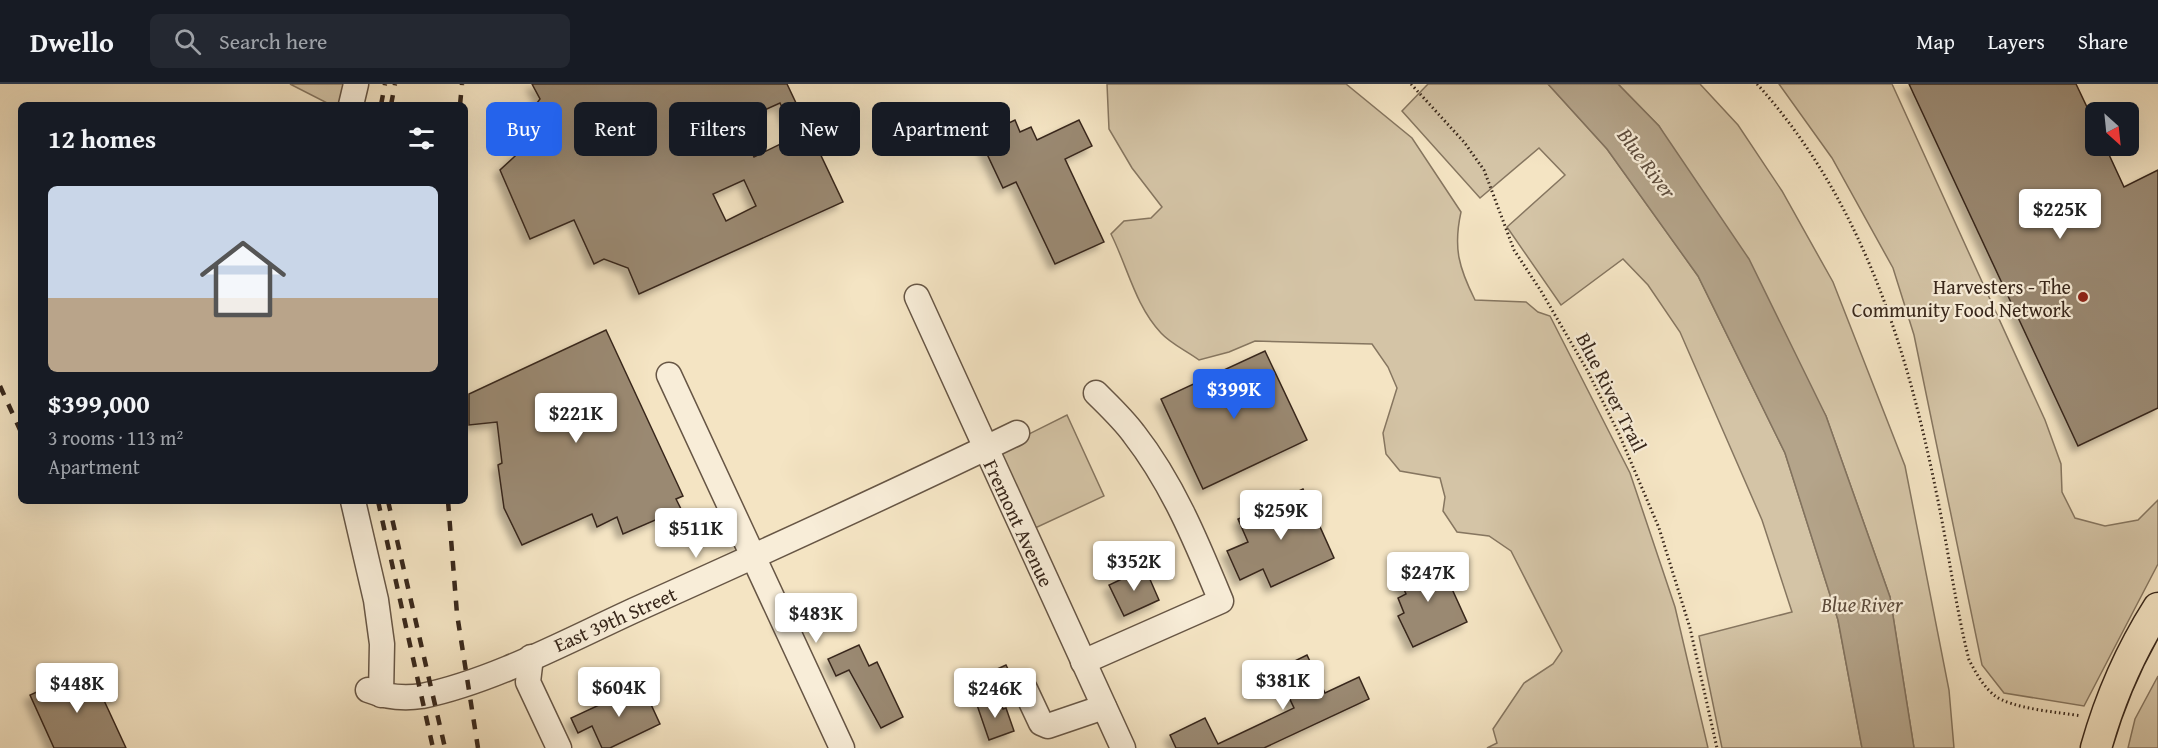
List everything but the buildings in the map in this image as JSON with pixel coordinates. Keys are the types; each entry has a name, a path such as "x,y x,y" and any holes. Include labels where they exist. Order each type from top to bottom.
{"main road":[{"path":"2100,734 2142,633 2158,608"}],"street":[{"path":"352,102 356,84"},
{"name":"Fremont Avenue","path":"917,297 984,448 1124,748"},
{"path":"669,375 842,748"},
{"path":"1083,662 1221,601 1195,538 1161,473 1133,433 1096,393"},
{"name":"East 39th Street","path":"354,504 376,600 382,644 375,693 420,696 467,682 531,657 1017,433"},
{"path":"531,657 528,682 559,748"},
{"path":"1025,689 1041,723 1048,726 1104,707"}],"path":[{"name":"Blue River Trail","path":"1411,84 1464,142 1484,170 1514,250 1587,370 1619,434 1659,528 1670,561 1690,628 1717,748"},
{"path":"1757,84 1812,153 1839,199 1890,311 1919,411 1969,660 1981,681 1995,697 2100,734"}],"shaded area":[{"path":"290,84 350,84 342,102 325,102"},
{"path":"1107,84 1346,84 1412,138 1461,212 1458,236 1459,258 1475,300 1526,302 1538,312 1550,316 1630,473 1675,607 1708,748 1487,748 1497,743 1493,729 1524,683 1553,664 1562,651 1511,551 1489,536 1457,532 1443,511 1445,497 1440,478 1400,471 1386,454 1383,433 1397,388 1388,367 1372,344 1255,341 1229,352 1199,360 1161,333 1138,298 1111,234 1124,221 1151,218 1162,207 1132,168 1109,129"},
{"path":"1428,84 1548,84 1607,149 1698,276 1785,453 1838,620 1862,748 1722,748 1699,636 1792,612 1762,520 1680,332 1648,285 1623,259 1561,305 1507,227 1565,175 1539,148 1480,198 1402,111"},
{"path":"1618,84 1700,84 1738,125 1782,191 1833,282 1905,466 1949,690 1954,748 1914,748 1890,597 1826,416 1659,126"},
{"path":"1779,84 1892,84 2045,420 2061,464 2062,492 2075,518 2105,526 2138,520 2158,500 2158,564 2084,706 2004,693 1982,665 1914,335 1893,268 1832,158"},
{"path":"1067,415 1104,496 1033,529 998,458 1003,447"},
{"path":"2158,676 2158,748 2128,748 2135,719"}],"water":[{"name":"Blue River","path":"1548,84 1618,84 1659,126 1749,259 1826,416 1890,597 1914,748 1862,748 1838,620 1785,453 1698,276 1607,149"}],"railway":[{"path":"382,102 385,84"},
{"path":"392,102 395,84"},
{"path":"460,102 462,84"},
{"path":"0,386 18,425"},
{"path":"379,504 433,748"},
{"path":"389,504 445,748"},
{"path":"448,504 457,614 478,748"}],"place":[{"name":"Harvesters - The Community Food Network","path":"2083,297"}]}
